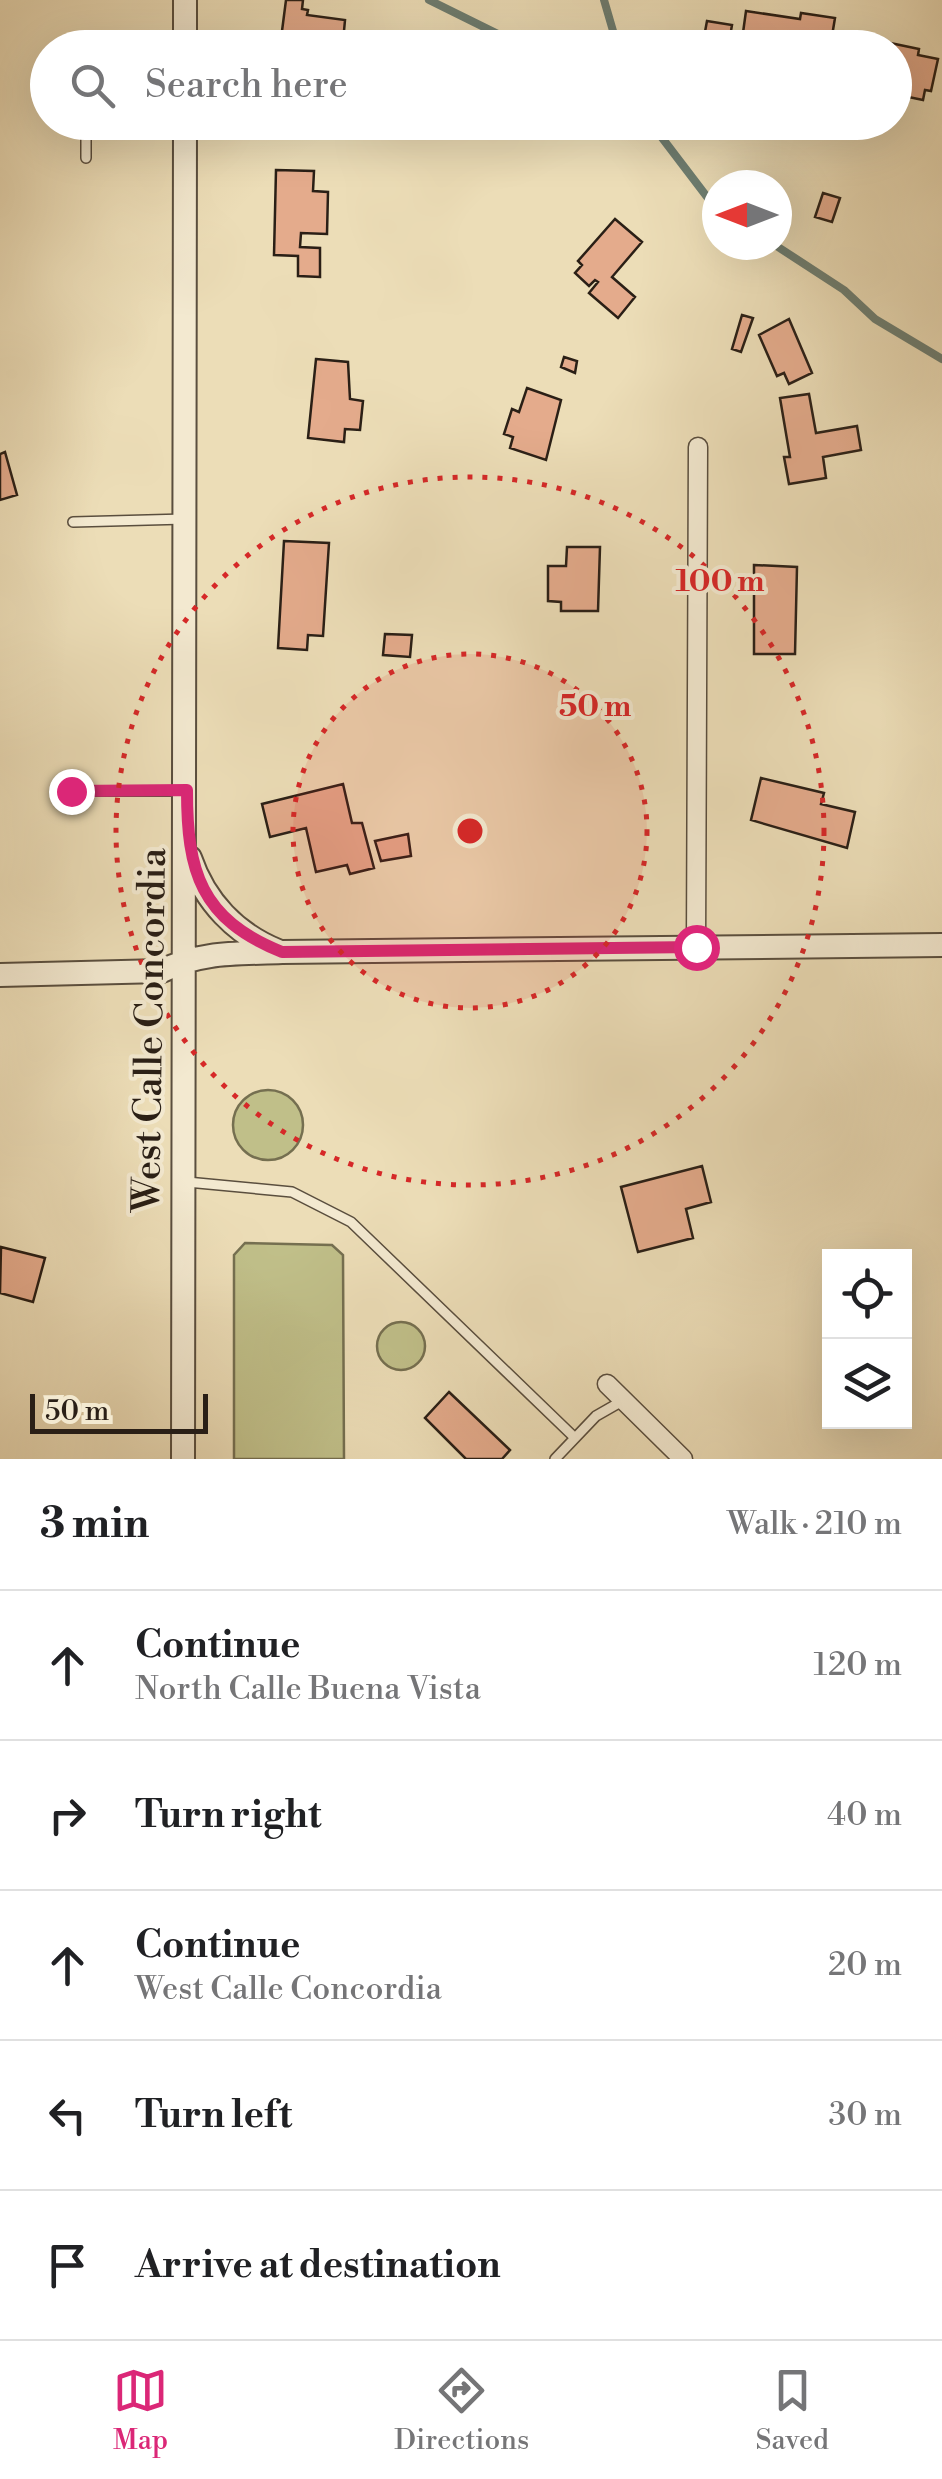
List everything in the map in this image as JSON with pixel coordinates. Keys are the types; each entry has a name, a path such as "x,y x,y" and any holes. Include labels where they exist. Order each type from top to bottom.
{"street":[{"path":"186,0 186,30"},
{"name":"West Calle Concordia","path":"183,1459 187,848 185,140"},
{"path":"696,947 698,447"},
{"path":"187,848 200,880 219,910 247,936 282,952"},
{"path":"0,975 162,971 185,959 282,952 942,946"},
{"path":"607,1384 683,1459"}],"lane":[{"path":"86,140 86,158"},
{"path":"73,522 187,519"},
{"path":"71,791 187,790"},
{"path":"182,1182 292,1192 351,1222 574,1437"},
{"path":"555,1459 596,1416 624,1400"}],"shaded area":[{"path":"268,1090 293,1100 303,1125 293,1150 268,1160 243,1150 233,1125 243,1100"},
{"path":"245,1243 332,1245 343,1255 344,1459 234,1459 234,1255"},
{"path":"401,1322 418,1329 425,1346 418,1363 401,1370 384,1363 377,1346 384,1329"}],"building":[{"path":"286,0 303,0 302,9 308,10 307,15 345,20 344,30 282,30"},
{"path":"746,11 800,19 801,13 835,18 833,30 743,30"},
{"path":"707,21 732,25 731,30 705,30"},
{"path":"912,48 919,49 918,55 938,59 931,91 925,90 923,100 912,98"},
{"path":"276,170 314,171 313,191 328,192 327,234 301,233 300,247 320,248 320,277 298,276 298,256 274,255"},
{"path":"823,193 840,198 832,222 815,217"},
{"path":"615,219 642,242 612,277 635,297 618,318 589,293 598,282 595,280 589,286 575,273 582,265 578,261"},
{"path":"742,315 753,318 741,352 732,349"},
{"path":"789,319 812,373 789,384 784,373 777,376 759,335"},
{"path":"564,357 577,361 575,373 561,367"},
{"path":"316,359 348,362 350,399 363,401 360,430 345,429 344,442 308,438"},
{"path":"527,388 561,400 546,460 510,448 513,437 504,434 512,409 519,412"},
{"path":"809,394 816,433 857,426 861,450 823,457 826,478 789,484 784,457 790,457 780,398"},
{"path":"5,452 17,495 0,500 0,454"},
{"path":"284,541 329,543 323,636 308,635 307,650 278,648"},
{"path":"567,547 600,547 598,611 561,611 561,602 548,601 548,566 566,566"},
{"path":"754,565 797,567 795,654 754,654"},
{"path":"385,634 412,635 410,657 383,655"},
{"path":"761,778 824,793 821,804 855,812 847,848 751,820"},
{"path":"343,784 352,823 362,823 374,868 350,874 347,865 316,872 306,828 270,837 262,804"},
{"path":"408,834 411,856 381,861 375,841"},
{"path":"702,1166 711,1202 686,1209 693,1238 638,1252 621,1187"},
{"path":"1,1247 45,1258 33,1302 0,1293"},
{"path":"449,1392 510,1450 502,1459 466,1459 425,1418"}],"waterway":[{"path":"429,0 490,30"},
{"path":"604,0 613,30"},
{"path":"664,140 702,190"},
{"path":"792,256 844,290 875,319 942,359"}],"route":[{"path":"71,791 187,790 187,848 211,900 247,936 282,952 696,947"}]}
